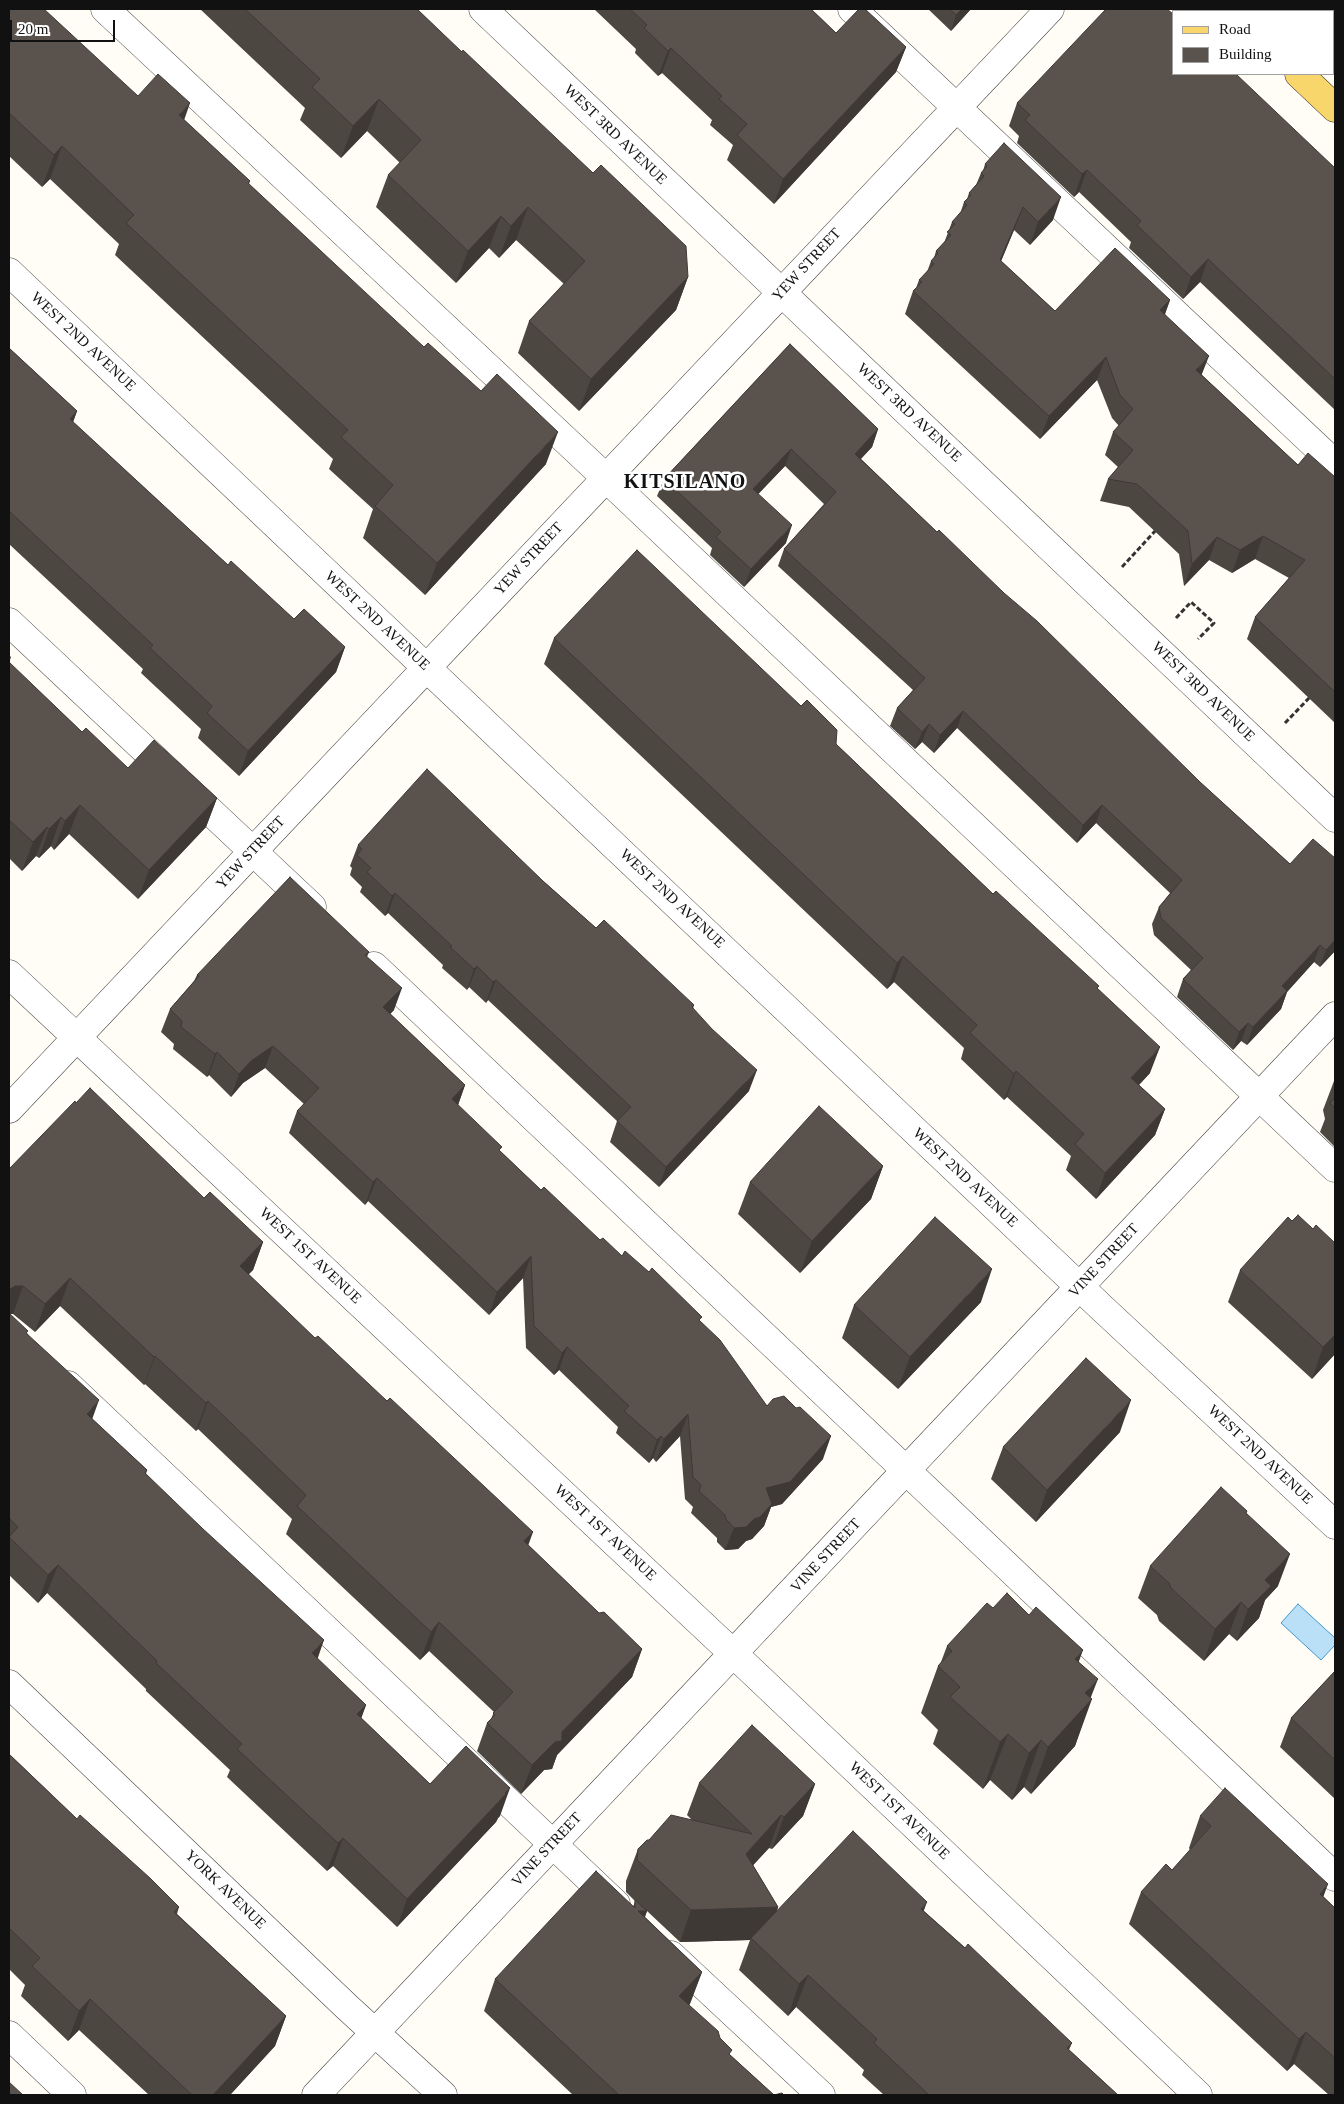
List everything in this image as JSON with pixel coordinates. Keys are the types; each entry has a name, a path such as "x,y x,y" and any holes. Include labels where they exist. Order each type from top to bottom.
{"main road":[{"path":"1300,75 1335,108"}],"street":[{"path":"105,9 606,478 1335,1168"},
{"name":"WEST 3RD AVENUE","path":"483,9 1335,818"},
{"path":"852,9 1335,464"},
{"name":"YEW STREET","path":"9,1109 1050,9"},
{"name":"WEST 2ND AVENUE","path":"9,272 1335,1526"},
{"path":"9,622 332,926"},
{"path":"353,946 1335,1877"},
{"name":"WEST 1ST AVENUE","path":"9,974 733,1653 1198,2095"},
{"name":"VINE STREET","path":"316,2095 1335,1016"},
{"path":"52,1370 632,1919"},
{"name":"YORK AVENUE","path":"9,1684 443,2095"},
{"path":"654,1939 821,2095"},
{"path":"9,2036 72,2095"}],"path":[{"path":"1122,567 1162,524"},
{"path":"1176,618 1191,602 1214,623 1198,640"},
{"path":"1286,723 1317,689"}],"water":[{"path":"1298,1604 1335,1638 1335,1645 1321,1660 1281,1623"}],"building":[{"path":"9,9 44,9 138,96 158,74 190,103 179,115 250,181 248,183 424,347 428,343 481,391 497,374 558,432 437,563 375,506 393,485 341,437 348,430 126,223 134,215 62,146 54,155 9,113"},
{"path":"245,9 417,9 593,173 601,165 686,246 688,277 591,379 529,321 585,261 528,207 511,226 501,216 468,251 388,175 421,140 379,99 353,126 312,87 320,79"},
{"path":"630,9 811,9 836,33 859,9 865,9 906,47 783,179 737,135 747,124 719,99 722,96 671,48 668,51 644,28 647,25"},
{"path":"950,9 962,9 956,15"},
{"path":"1106,9 1167,9 1172,13 1172,75 1237,75 1335,168 1335,379 1208,259 1191,277 1137,225 1141,221 1087,170 1082,174 1025,120 1030,115 1017,103"},
{"path":"1004,143 1061,197 1038,222 1023,207 1000,260 1055,311 1115,248 1170,300 1160,310 1209,356 1196,370 1298,465 1308,453 1335,477 1335,692 1255,617 1305,560 1263,536 1240,550 1217,537 1192,564 1188,531 1137,484 1108,479 1133,450 1113,432 1133,409 1120,395 1106,357 1049,416 913,291 922,282 919,280 934,264 931,261 938,253 936,251 951,235 947,232 955,224 952,222 967,205 964,202 971,195 969,193 984,176 981,173 987,166 985,164"},
{"path":"790,344 878,429 855,454 937,532 939,530 1004,593 1037,621 1200,782 1290,864 1313,839 1335,858 1335,940 1326,950 1320,945 1282,986 1287,991 1253,1027 1248,1023 1239,1032 1183,979 1203,958 1161,918 1159,907 1182,880 1102,805 1083,825 963,711 940,735 929,724 922,732 897,708 925,678 784,549 836,492 791,449 753,489 792,525 751,569 716,537 721,532 664,479"},
{"path":"9,348 77,411 70,419 228,565 231,561 294,619 304,609 345,647 248,751 207,713 212,706 150,648 153,645 9,511"},
{"path":"637,550 801,706 807,700 837,730 836,744 993,894 996,891 1099,986 1097,988 1160,1047 1131,1078 1165,1109 1105,1173 1075,1144 1084,1134 1016,1071 1014,1074 970,1033 977,1025 903,956 897,963 554,638"},
{"path":"9,662 82,732 86,728 128,768 154,740 217,798 149,870 80,805 65,821 61,817 49,829 47,827 33,842 9,820"},
{"path":"427,769 543,881 596,928 604,920 694,1005 692,1007 712,1029 757,1070 666,1167 617,1121 631,1107 496,980 493,982 477,966 474,969 395,893 392,896 367,872 371,868 357,855 362,849 358,845"},
{"path":"290,877 369,952 365,955 402,988 383,1007 465,1085 452,1099 502,1147 499,1150 541,1190 544,1187 600,1240 603,1238 622,1256 625,1251 649,1272 652,1268 702,1317 699,1320 720,1340 767,1406 773,1399 784,1396 796,1408 800,1407 831,1436 790,1482 766,1488 772,1504 760,1517 754,1519 746,1527 734,1528 725,1515 699,1491 701,1485 693,1477 688,1414 664,1439 661,1436 657,1440 624,1411 629,1406 567,1347 562,1353 534,1326 531,1256 497,1292 377,1178 373,1182 297,1111 319,1088 273,1046 251,1061 239,1074 217,1052 215,1054 181,1027 182,1021 170,1009 199,976 197,975"},
{"path":"90,1088 204,1198 210,1192 263,1242 240,1266 315,1338 318,1336 387,1401 390,1398 533,1532 524,1541 599,1613 604,1612 642,1649 562,1732 562,1741 555,1742 532,1765 487,1723 495,1715 493,1713 513,1692 439,1622 431,1632 297,1506 306,1495 208,1401 206,1403 154,1357 70,1278 45,1304 23,1286 15,1286 9,1290 9,1169"},
{"path":"1335,1098 1335,1108 1330,1103"},
{"path":"819,1106 883,1166 812,1241 750,1182"},
{"path":"1298,1215 1313,1229 1316,1225 1335,1243 1335,1335 1323,1347 1240,1270 1288,1217 1292,1221"},
{"path":"935,1217 992,1269 910,1357 854,1305"},
{"path":"9,1313 28,1331 26,1333 99,1400 87,1414 147,1470 145,1473 202,1528 324,1640 312,1653 366,1705 357,1714 430,1784 466,1746 510,1788 407,1899 343,1838 338,1843 237,1749 242,1744 156,1663 157,1661 58,1565 48,1575 9,1537 18,1527 9,1518"},
{"path":"1086,1358 1131,1400 1047,1490 1003,1447"},
{"path":"1221,1487 1290,1554 1265,1580 1271,1586 1248,1609 1241,1602 1215,1629 1150,1566"},
{"path":"1007,1593 1029,1615 1036,1607 1083,1650 1075,1659 1098,1679 1085,1693 1092,1699 1048,1747 1041,1740 1029,1753 1008,1734 1000,1742 950,1697 960,1687 938,1666 952,1651 947,1646 987,1603 993,1608"},
{"path":"1335,1671 1335,1760 1291,1718"},
{"path":"752,1725 815,1784 784,1817 781,1815 746,1854 778,1907 691,1910 637,1860 638,1849 649,1840 671,1815 752,1834 699,1783"},
{"path":"9,1754 77,1819 80,1815 150,1878 179,1907 174,1912 286,2016 213,2095 192,2095 90,1999 79,2011 32,1966 40,1958 9,1928"},
{"path":"1225,1788 1328,1884 1320,1894 1335,1908 1335,2058 1306,2032 1299,2039 1141,1892 1166,1864 1172,1870 1211,1826 1200,1816"},
{"path":"853,1831 927,1902 921,1909 965,1948 968,1944 1072,2043 1067,2048 1118,2095 929,2095 874,2043 877,2039 808,1975 799,1984 751,1938"},
{"path":"596,1871 635,1908 635,1900 647,1911 638,1911 702,1972 679,1996 718,2031 720,2038 732,2050 729,2054 774,2095 619,2095 495,1979"},
{"path":"9,2082 23,2095 9,2095"}],"district":[{"name":"KITSILANO","path":"685,483"}]}
